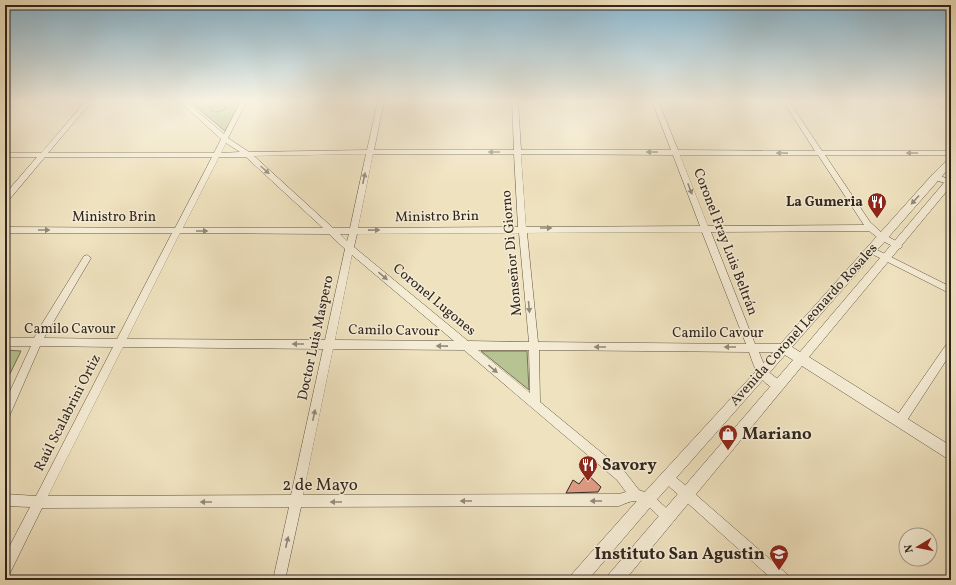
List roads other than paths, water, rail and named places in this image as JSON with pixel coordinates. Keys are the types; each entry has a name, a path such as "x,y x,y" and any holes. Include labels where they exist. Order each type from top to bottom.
{"street":[{"path":"5,200 66,128"},
{"name":"Coronel Lugones","path":"214,128 247,154 350,248 621,476 641,497 669,518"},
{"name":"Raúl Scalabrini Ortiz","path":"5,568 230,128"},
{"name":"Doctor Luis Maspero","path":"279,580 375,128"},
{"name":"Monseñor Di Giorno","path":"517,128 522,228 533,346 535,403"},
{"name":"Coronel Fray Luis Beltrán","path":"666,128 762,373"},
{"path":"805,128 870,228 881,237 898,246"},
{"path":"5,155 216,155 370,152 675,152 822,154 951,153"},
{"name":"Avenida Coronel Leonardo Rosales","path":"578,580 641,497 667,477 762,373 782,348 881,237 951,161"},
{"path":"935,177 950,182"},
{"name":"Avenida Coronel Leonardo Rosales","path":"615,580 898,246 950,182"},
{"name":"Ministro Brin","path":"5,230 353,231 522,228 870,228"},
{"path":"871,250 951,291"},
{"path":"5,414 43,330 87,258"},
{"name":"Camilo Cavour","path":"5,342 782,348"},
{"path":"900,421 951,345"},
{"path":"782,348 802,359 951,454"},
{"path":"762,373 779,386"},
{"path":"667,477 783,580"},
{"name":"2 de Mayo","path":"5,500 39,502 296,502 619,500 641,497"}],"place":[{"name":"La Gumeria","path":"877,219"},
{"name":"Mariano","path":"728,451"},
{"name":"Savory","path":"588,482"},
{"name":"Instituto San Agustin","path":"779,571"}]}
